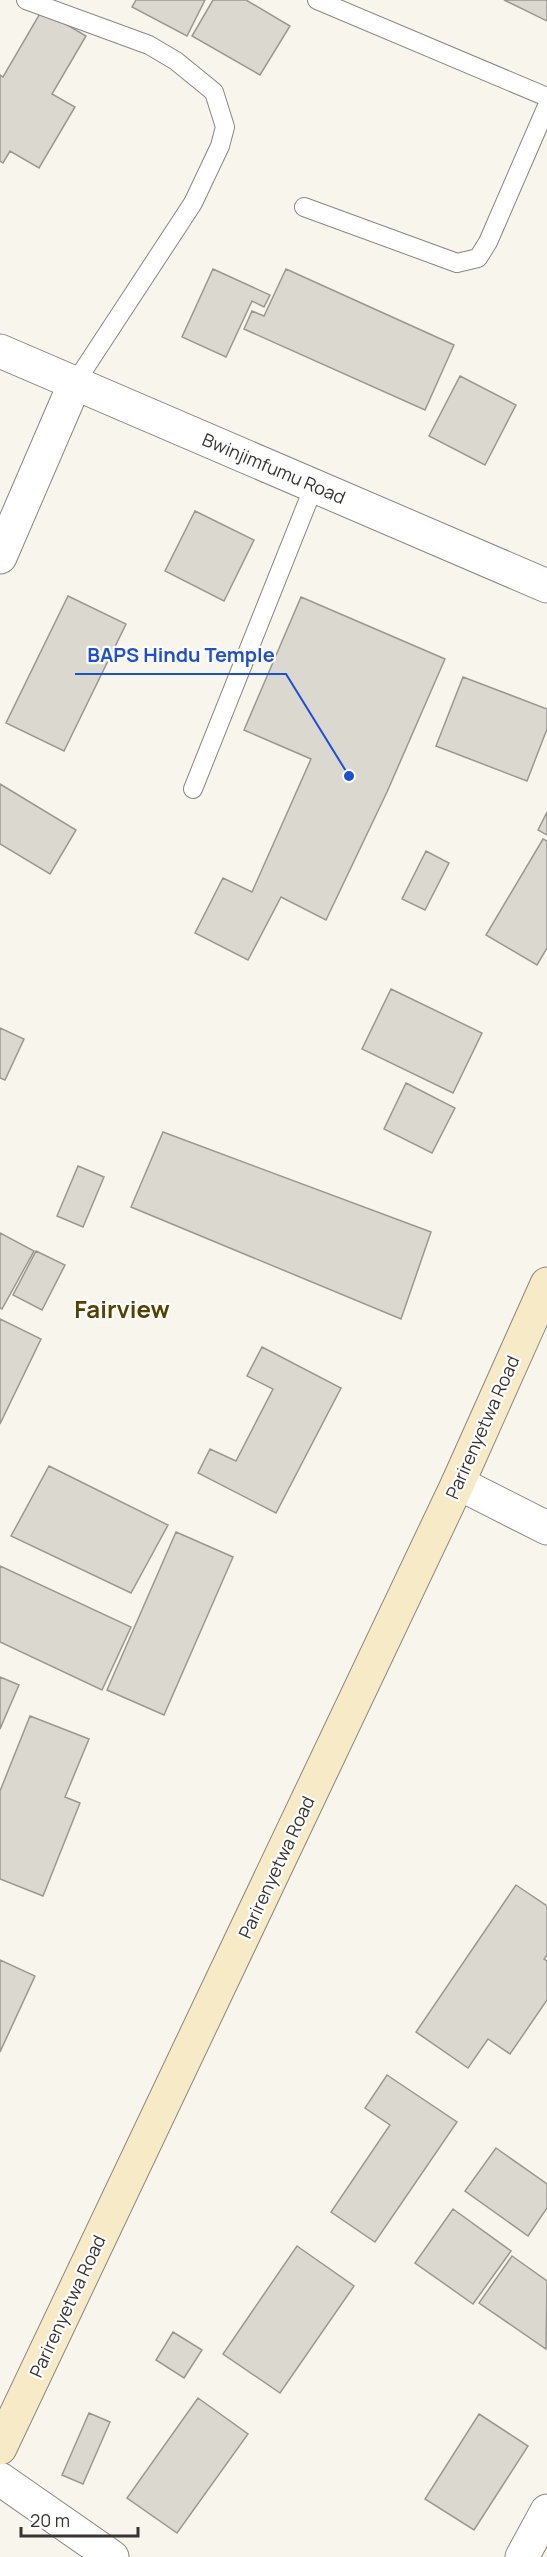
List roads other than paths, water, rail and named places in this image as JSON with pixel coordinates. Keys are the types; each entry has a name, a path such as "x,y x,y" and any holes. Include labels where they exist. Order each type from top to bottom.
{"main road":[{"name":"Parirenyetwa Road","path":"0,2448 458,1483 547,1284"}],"street":[{"name":"Bwinjimfumu Road","path":"0,351 547,586"},
{"path":"0,557 75,383"},
{"path":"458,1483 547,1528"},
{"path":"0,2479 111,2557"},
{"path":"522,2557 547,2511"}],"lane":[{"path":"26,0 148,45 176,61 214,92 225,127 220,146 193,203 75,383"},
{"path":"317,0 547,97"},
{"path":"304,207 457,263 478,258 488,242 547,106"},
{"path":"193,789 314,486"}],"place":[{"name":"BAPS Hindu Temple","path":"349,776"}],"district":[{"name":"Fairview","path":"122,1308"}]}
